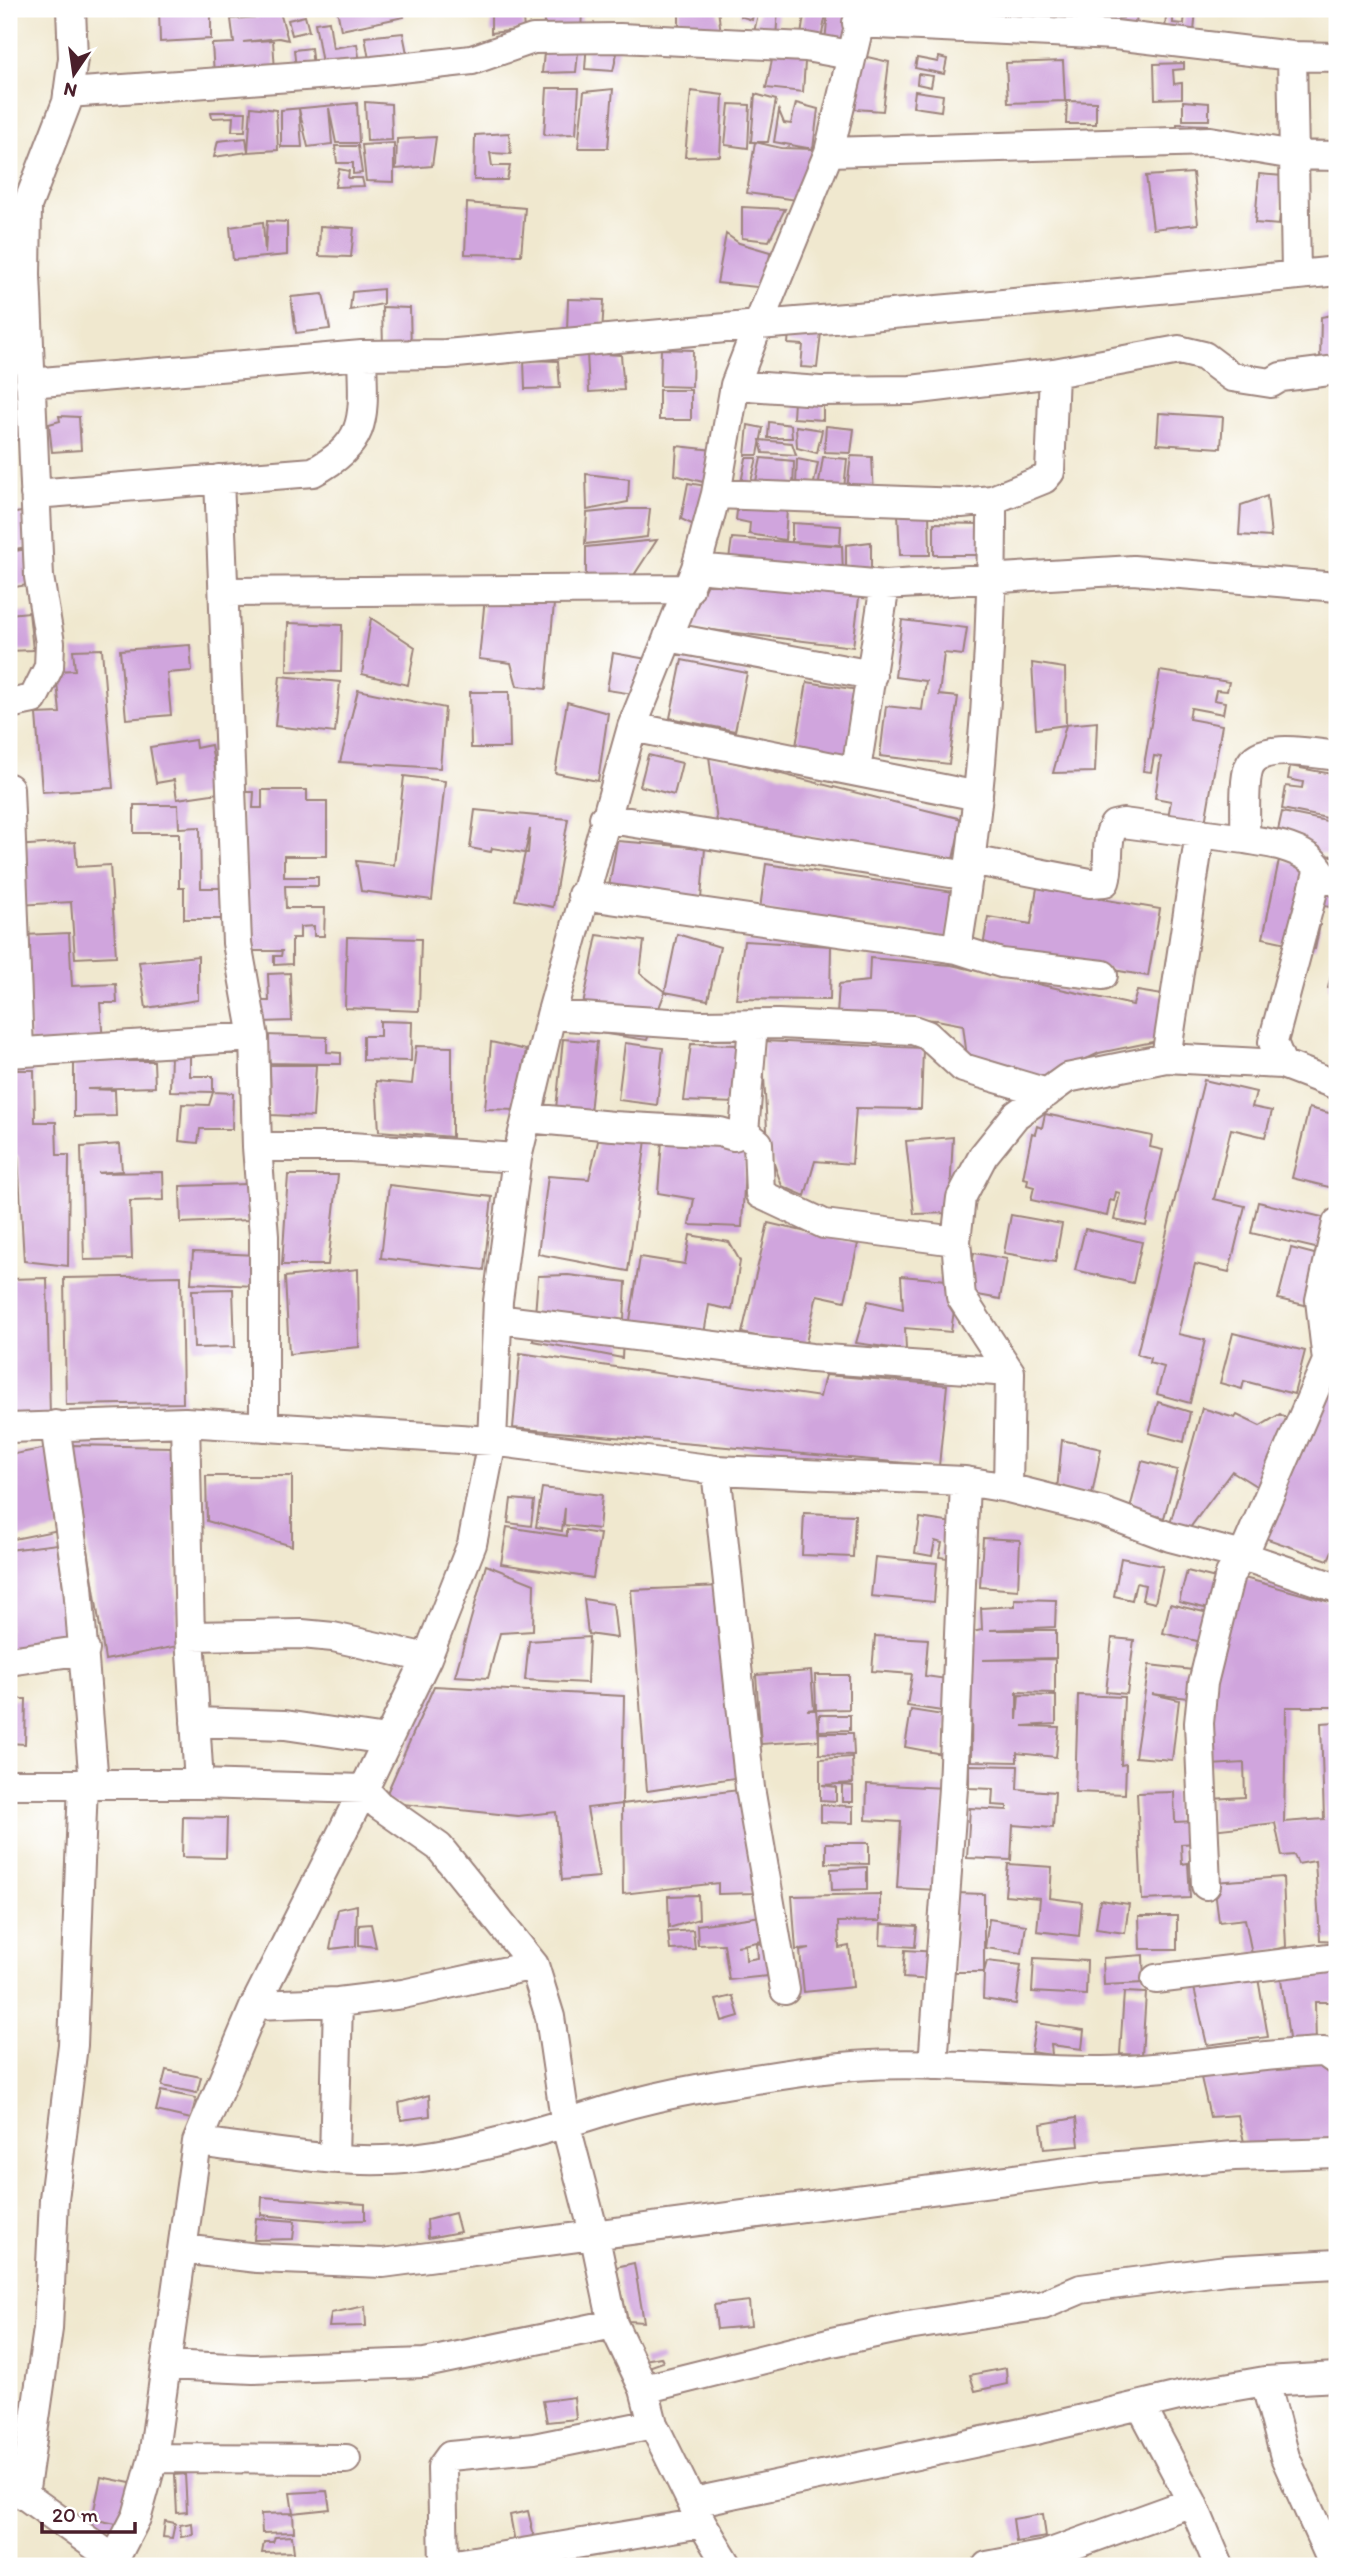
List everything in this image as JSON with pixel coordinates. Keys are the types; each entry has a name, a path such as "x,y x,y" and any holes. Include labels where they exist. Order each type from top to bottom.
{"street":[{"path":"9,704 33,699 49,667 50,643 39,577 18,206 68,93 73,58 71,9"},
{"path":"55,1425 85,1650 89,1784 73,2045 54,2199 48,2329 16,2490 113,2563 137,2516 153,2458 197,2142 255,2005 427,1658 472,1544 492,1441 504,1246 517,1158 551,1015 582,895 632,726 692,578 716,494 735,385 830,152 860,16 1115,35 1292,56 1337,57"},
{"path":"68,93 373,71 472,60 533,39 620,38 806,47 850,55"},
{"path":"1292,56 1296,274"},
{"path":"830,152 1210,141 1294,155 1337,156"},
{"path":"30,383 362,355 446,355 758,325 973,309 1337,271"},
{"path":"735,385 820,391 911,390 1054,373 1180,350 1204,356 1233,377 1271,383 1281,377 1337,370"},
{"path":"35,494 313,472 336,460 353,444 363,413 362,355"},
{"path":"716,494 872,501 992,500 1044,479 1050,472 1054,373"},
{"path":"219,479 237,943 254,1037 257,1147 264,1236 264,1427"},
{"path":"957,949 978,796 992,581 992,500"},
{"path":"224,592 692,578 885,585 992,581 1133,570 1337,587"},
{"path":"856,770 885,585"},
{"path":"667,637 872,675"},
{"path":"632,726 978,796"},
{"path":"1245,839 1248,767 1256,756 1270,751 1337,756"},
{"path":"9,788 14,1052 254,1037"},
{"path":"604,818 1090,883 1105,882 1110,865 1108,834 1114,825 1124,822 1292,848 1313,860 1328,877 1273,1042 1282,1063"},
{"path":"1166,1058 1200,833"},
{"path":"582,895 957,949 1001,963 1103,975"},
{"path":"551,1015 700,1025 913,1030 927,1035 962,1068 1048,1093"},
{"path":"744,1132 753,1025"},
{"path":"1008,1488 1010,1372 961,1297 956,1241 961,1198 983,1156 1016,1115 1067,1078 1166,1058 1282,1063 1337,1085"},
{"path":"527,1118 720,1132 734,1136 744,1132"},
{"path":"744,1132 758,1143 760,1194 824,1224 956,1241"},
{"path":"257,1147 351,1147 517,1158"},
{"path":"1206,1885 1199,1723 1203,1684 1230,1574 1243,1556 1332,1353 1320,1300 1337,1223"},
{"path":"498,1319 811,1358 1010,1372"},
{"path":"185,1422 190,1636 199,1784"},
{"path":"9,1428 185,1422 492,1441 716,1470 965,1481 1008,1488 1103,1512 1170,1537 1243,1556 1337,1588"},
{"path":"716,1470 750,1788 785,1990"},
{"path":"933,2064 953,1788 965,1481"},
{"path":"190,1636 312,1635 427,1658"},
{"path":"9,1661 85,1650"},
{"path":"195,1722 285,1725 386,1740"},
{"path":"9,1784 199,1784 364,1789 379,1805 439,1847 534,1965 550,2017 566,2126 594,2233 613,2324 643,2389 653,2424 728,2566"},
{"path":"1156,1979 1337,1956"},
{"path":"255,2005 338,2002 403,1994 534,1965"},
{"path":"334,2158 338,2002"},
{"path":"197,2142 334,2158 413,2158 566,2126 610,2110 717,2086 818,2069 933,2064 1104,2071 1324,2052 1337,2061"},
{"path":"183,2249 257,2258 383,2263 1097,2168 1234,2156 1337,2153"},
{"path":"643,2389 908,2326 1043,2305 1081,2289 1226,2270 1337,2264"},
{"path":"166,2365 253,2369 425,2362 613,2324"},
{"path":"653,2424 534,2448 450,2456 442,2467 444,2566 698,2512 1179,2396 1265,2381 1337,2378"},
{"path":"1265,2381 1285,2457 1334,2566"},
{"path":"1141,2406 1192,2502 1219,2566"},
{"path":"153,2458 346,2459"},
{"path":"987,2566 1056,2552 1192,2502"}],"building":[{"path":"159,9 211,9 211,39 160,42"},
{"path":"258,9 279,9 288,40 279,38 243,42 273,40 275,71 214,74 212,44 234,43 231,19 259,17"},
{"path":"337,9 403,9 404,17 341,30"},
{"path":"491,9 522,9 524,29 491,33"},
{"path":"544,9 582,9 581,34 544,36"},
{"path":"679,9 718,9 721,34 679,36"},
{"path":"741,9 754,9 752,20 740,16"},
{"path":"759,9 778,9 776,38 753,37"},
{"path":"805,9 826,14 821,39 801,35"},
{"path":"965,9 991,9 990,15 965,13"},
{"path":"993,9 1019,9 1018,16 993,12"},
{"path":"1022,9 1082,9 1081,17 1023,16"},
{"path":"1105,9 1118,9 1118,18 1123,18 1123,13 1136,13 1137,30 1106,30"},
{"path":"1166,9 1196,9 1194,32 1165,30 1166,16 1173,17 1173,23 1184,24 1185,12"},
{"path":"1334,9 1337,9 1337,33 1332,32"},
{"path":"828,11 849,12 848,49 825,42"},
{"path":"305,16 309,31 292,35 288,20"},
{"path":"329,21 333,48 357,44 360,63 323,69 315,23"},
{"path":"403,33 409,64 370,65 365,37"},
{"path":"620,40 613,71 585,69 587,41"},
{"path":"545,42 579,43 576,72 542,73"},
{"path":"775,46 806,47 803,92 766,88"},
{"path":"311,48 313,67 296,69 294,50"},
{"path":"863,56 889,62 883,111 855,109"},
{"path":"939,57 947,59 944,74 915,68 917,58 938,62"},
{"path":"1063,61 1065,101 1008,103 1006,63"},
{"path":"1184,63 1184,69 1173,70 1174,84 1182,83 1182,98 1155,99 1154,64"},
{"path":"918,74 933,76 931,87 917,84"},
{"path":"547,88 579,88 576,134 544,135"},
{"path":"613,89 608,148 578,148 584,92"},
{"path":"691,91 723,95 720,156 685,157"},
{"path":"915,91 943,95 941,111 913,107"},
{"path":"755,94 776,100 768,142 751,142"},
{"path":"1067,101 1096,102 1096,124 1066,124"},
{"path":"1183,101 1209,103 1209,120 1183,120"},
{"path":"365,102 391,104 392,140 367,141"},
{"path":"357,103 359,143 336,143 329,108 332,144 308,147 299,109 302,147 281,147 281,110"},
{"path":"796,103 818,109 813,149 774,142 779,111 784,123 791,124"},
{"path":"729,104 750,105 748,148 725,145"},
{"path":"251,107 276,110 278,150 248,152"},
{"path":"211,112 246,112 245,131 232,131 233,117 212,118"},
{"path":"1177,124 1207,125 1207,140 1177,139"},
{"path":"509,133 511,154 490,153 492,166 510,166 507,180 474,180 475,135"},
{"path":"436,137 432,166 396,169 397,139"},
{"path":"246,138 248,152 214,157 218,141"},
{"path":"755,142 781,148 813,149 804,201 747,193"},
{"path":"394,143 394,182 366,181 362,145"},
{"path":"335,146 358,146 362,173 353,174 353,163 337,163"},
{"path":"339,169 349,171 348,178 362,178 364,186 335,187"},
{"path":"1193,173 1198,224 1153,229 1146,176"},
{"path":"1259,174 1283,176 1279,225 1255,223"},
{"path":"467,203 525,208 521,255 465,254"},
{"path":"742,207 785,209 769,241 742,238"},
{"path":"267,221 287,222 287,255 233,260 230,227 263,222 265,254"},
{"path":"320,226 354,228 351,257 319,256"},
{"path":"726,234 739,243 770,252 767,288 717,283"},
{"path":"383,289 383,304 350,310 352,292"},
{"path":"323,294 330,329 296,333 291,297"},
{"path":"568,299 604,300 602,333 567,332"},
{"path":"382,307 410,308 411,351 383,348"},
{"path":"1337,314 1337,362 1320,363 1321,317"},
{"path":"789,331 821,333 817,368 801,367 803,345 788,344"},
{"path":"661,349 693,350 692,387 660,386"},
{"path":"587,353 621,355 624,390 589,392"},
{"path":"524,360 558,361 560,388 525,389"},
{"path":"659,390 691,390 691,420 659,420"},
{"path":"794,401 823,402 823,420 793,418"},
{"path":"23,408 26,439 9,441 9,410"},
{"path":"1159,413 1223,417 1221,448 1157,444"},
{"path":"59,416 79,417 81,450 52,452 49,424 60,421"},
{"path":"769,422 791,425 792,438 768,438"},
{"path":"748,425 763,428 758,455 745,455"},
{"path":"796,426 822,430 817,453 797,448"},
{"path":"826,426 854,429 851,453 824,452"},
{"path":"760,440 792,443 796,455 763,453"},
{"path":"677,446 713,450 707,483 675,475"},
{"path":"851,456 872,457 874,497 846,497"},
{"path":"823,457 847,459 844,489 818,489"},
{"path":"746,458 757,458 749,489 740,488"},
{"path":"761,458 794,461 793,491 754,491"},
{"path":"797,459 818,463 813,488 796,486"},
{"path":"586,474 629,479 628,502 587,510"},
{"path":"688,483 706,486 698,527 681,519"},
{"path":"1267,496 1271,537 1239,535 1241,505"},
{"path":"738,502 787,509 785,540 749,534 750,523 736,520"},
{"path":"650,509 647,537 585,544 587,513"},
{"path":"22,512 27,547 9,550 9,514"},
{"path":"929,512 930,555 900,555 898,513"},
{"path":"792,523 841,526 840,545 792,542"},
{"path":"934,523 981,524 983,555 934,555"},
{"path":"732,538 842,546 843,576 728,566"},
{"path":"657,540 634,575 586,580 586,547"},
{"path":"871,542 871,575 846,575 846,545"},
{"path":"27,549 33,584 9,588 9,552"},
{"path":"712,573 860,590 853,647 687,627"},
{"path":"485,597 554,604 546,689 517,686 511,663 479,659"},
{"path":"29,612 33,650 9,651 9,614"},
{"path":"371,618 415,647 408,685 362,674"},
{"path":"902,620 967,628 963,655 944,653 939,695 958,697 949,764 880,756 886,706 922,710 926,681 895,677"},
{"path":"288,623 342,625 341,672 287,671"},
{"path":"190,645 192,671 167,673 171,715 126,719 120,650"},
{"path":"102,649 113,788 42,792 36,714 60,713 56,671 75,670 73,650"},
{"path":"613,653 658,661 640,695 607,690"},
{"path":"682,660 747,673 735,731 670,718"},
{"path":"1032,663 1065,668 1066,725 1036,729"},
{"path":"1160,671 1229,682 1227,691 1216,690 1214,700 1225,702 1223,714 1191,708 1189,719 1222,725 1203,835 1166,828 1171,801 1155,798 1161,757 1154,756 1151,772 1143,771"},
{"path":"280,676 340,682 335,733 275,726"},
{"path":"807,682 858,690 847,755 796,746"},
{"path":"358,690 445,708 440,768 340,762"},
{"path":"470,692 509,692 510,748 471,748"},
{"path":"567,702 608,713 598,781 555,773"},
{"path":"1097,722 1095,772 1053,773 1066,725"},
{"path":"195,740 196,748 211,745 219,793 177,799 174,780 156,783 150,747"},
{"path":"648,755 682,763 674,795 640,786"},
{"path":"709,756 962,819 953,859 717,822"},
{"path":"1290,766 1337,775 1337,820 1282,809 1286,786 1302,788 1303,782 1288,779"},
{"path":"404,776 445,781 432,900 361,891 356,861 394,865"},
{"path":"262,790 307,790 307,801 327,801 327,856 284,856 284,877 318,877 318,886 285,886 286,908 325,908 324,936 314,936 314,926 300,927 300,938 292,938 292,964 274,965 274,956 281,956 282,951 250,951 240,792 254,792 253,808 262,808"},
{"path":"134,805 178,805 179,828 200,827 201,888 222,888 223,919 184,919 184,888 179,888 179,833 134,833"},
{"path":"475,810 568,819 553,907 515,900 525,853 470,848","holes":["530,829 528,853 525,853"]},
{"path":"1282,812 1337,823 1337,857 1275,844"},
{"path":"617,841 705,848 701,899 607,898"},
{"path":"75,842 77,867 110,865 116,956 75,958 71,902 18,905 14,846"},
{"path":"1279,860 1337,871 1330,907 1307,902 1293,920 1320,925 1315,949 1263,938"},
{"path":"766,864 954,892 947,937 760,909"},
{"path":"1037,888 1160,909 1148,976 983,947 988,917 1031,924"},
{"path":"69,933 72,986 116,984 117,1003 100,1003 103,1042 30,1045 24,935"},
{"path":"677,934 720,947 708,1000 665,992"},
{"path":"597,935 644,941 640,973 665,992 647,1040 578,1030"},
{"path":"347,937 421,939 419,1011 345,1008"},
{"path":"744,941 831,946 830,1000 736,999"},
{"path":"1337,955 1337,990 1328,988"},
{"path":"198,956 198,1000 146,1008 139,962"},
{"path":"870,958 951,965 1133,1005 1137,991 1187,999 1182,1036 1099,1053 1044,1079 967,1057 963,1025 937,1020 837,1015 839,984 869,981"},
{"path":"290,973 292,1021 261,1022 260,1001 269,1001 268,974"},
{"path":"380,1021 412,1022 411,1061 363,1060 363,1036 380,1036"},
{"path":"265,1035 327,1037 327,1052 341,1053 341,1064 264,1063"},
{"path":"563,1039 597,1042 590,1113 556,1109"},
{"path":"762,1041 923,1048 921,1109 856,1108 852,1164 815,1161 805,1196 782,1186 768,1147"},
{"path":"491,1042 526,1050 516,1110 485,1109"},
{"path":"625,1043 663,1048 657,1105 618,1100"},
{"path":"691,1044 740,1045 736,1103 684,1101"},
{"path":"416,1046 452,1047 452,1137 379,1131 376,1081 412,1084"},
{"path":"171,1052 190,1052 190,1076 213,1076 213,1092 170,1091"},
{"path":"154,1061 155,1087 87,1089 115,1090 116,1116 74,1117 74,1062"},
{"path":"270,1065 316,1065 313,1117 271,1115"},
{"path":"9,1070 34,1070 35,1122 56,1122 57,1155 69,1155 68,1266 24,1261 18,1156 13,1156 12,1122 9,1122"},
{"path":"1204,1080 1256,1092 1252,1107 1272,1111 1265,1137 1231,1129 1214,1199 1245,1206 1229,1272 1195,1264 1178,1334 1205,1340 1190,1403 1157,1394 1164,1367 1149,1363 1150,1358 1137,1354"},
{"path":"213,1092 233,1093 232,1129 200,1129 198,1143 179,1141 182,1104 209,1105"},
{"path":"1309,1108 1337,1115 1337,1189 1292,1178"},
{"path":"1045,1114 1152,1136 1150,1147 1163,1150 1146,1226 1114,1220 1120,1193 1116,1192 1114,1201 1110,1200 1107,1216 1031,1200 1034,1187 1027,1185 1028,1179 1023,1178 1032,1133 1035,1134 1037,1126 1042,1128"},
{"path":"599,1137 646,1140 628,1271 538,1254 548,1176 589,1179"},
{"path":"953,1137 949,1213 914,1214 906,1141"},
{"path":"662,1141 746,1146 742,1227 689,1225 694,1199 658,1193"},
{"path":"120,1144 122,1171 98,1173 163,1172 164,1200 130,1201 132,1259 84,1260 81,1147"},
{"path":"9,1170 14,1170 13,1200 9,1199"},
{"path":"288,1175 338,1175 328,1265 282,1265"},
{"path":"248,1184 249,1220 181,1223 180,1186"},
{"path":"389,1185 492,1197 484,1270 381,1258"},
{"path":"1258,1202 1335,1220 1328,1251 1251,1233"},
{"path":"1011,1215 1062,1224 1055,1262 1004,1253"},
{"path":"768,1223 858,1244 845,1301 817,1295 805,1347 742,1333"},
{"path":"1085,1229 1142,1242 1133,1283 1075,1270"},
{"path":"690,1235 729,1242 740,1261 732,1310 709,1305 701,1351 627,1339 640,1257 685,1264"},
{"path":"1291,1248 1330,1258 1318,1308 1278,1299"},
{"path":"193,1252 256,1255 255,1286 191,1283"},
{"path":"974,1253 1007,1259 1000,1299 967,1293"},
{"path":"358,1269 359,1347 289,1354 285,1277"},
{"path":"568,1275 626,1282 622,1358 533,1341 538,1276"},
{"path":"181,1276 183,1403 66,1405 64,1278"},
{"path":"901,1276 958,1281 951,1332 905,1328 906,1350 856,1343 868,1301 903,1309"},
{"path":"47,1278 50,1417 9,1417 9,1279"},
{"path":"233,1289 235,1347 194,1348 192,1290"},
{"path":"1233,1333 1305,1351 1294,1394 1244,1381 1242,1389 1220,1383"},
{"path":"520,1353 820,1397 825,1375 947,1385 939,1466 513,1428"},
{"path":"1337,1366 1337,1540 1328,1560 1262,1537"},
{"path":"1158,1402 1190,1412 1184,1442 1149,1433"},
{"path":"1202,1408 1235,1418 1237,1415 1260,1426 1280,1414 1292,1422 1261,1489 1232,1471 1189,1529 1170,1524"},
{"path":"1062,1440 1101,1449 1092,1495 1057,1490"},
{"path":"72,1445 172,1447 178,1646 105,1660"},
{"path":"58,1446 59,1530 9,1540 9,1455"},
{"path":"1142,1461 1177,1470 1164,1518 1130,1509"},
{"path":"206,1476 292,1476 292,1546 207,1521"},
{"path":"542,1488 602,1495 599,1529 564,1525 565,1508 562,1531 536,1527"},
{"path":"511,1499 534,1501 531,1526 508,1523"},
{"path":"804,1513 855,1515 853,1557 802,1555"},
{"path":"920,1518 960,1524 955,1559 939,1557 942,1543 935,1541 932,1556 915,1553"},
{"path":"507,1527 567,1536 567,1529 600,1534 593,1578 501,1564"},
{"path":"983,1538 1020,1540 1018,1590 980,1587"},
{"path":"57,1544 71,1641 9,1649 9,1550"},
{"path":"875,1557 937,1563 934,1602 871,1596"},
{"path":"1121,1558 1163,1566 1155,1603 1142,1600 1145,1585 1136,1583 1132,1600 1114,1596"},
{"path":"486,1565 534,1584 533,1631 500,1633 488,1678 455,1676"},
{"path":"1187,1571 1224,1580 1217,1611 1179,1602"},
{"path":"1230,1574 1337,1604 1337,1707 1286,1707 1284,1822 1324,1819 1321,1723 1337,1722 1337,1941 1320,1940 1315,1861 1298,1864 1294,1855 1282,1856 1275,1823 1212,1830 1211,1799 1245,1797 1244,1763 1210,1765 1208,1702"},
{"path":"722,1586 741,1777 647,1791 631,1590"},
{"path":"584,1599 613,1604 617,1638 588,1634"},
{"path":"1015,1599 1056,1600 1055,1627 990,1630 1056,1630 1056,1658 983,1660 1055,1659 1055,1693 1017,1692 1017,1720 1019,1695 1056,1696 1056,1724 1023,1726 1059,1727 1056,1757 1017,1753 1017,1762 971,1761 972,1632 982,1630 981,1608 1015,1606"},
{"path":"1170,1604 1217,1615 1210,1644 1163,1633"},
{"path":"875,1636 928,1639 925,1676 954,1680 949,1712 907,1706 912,1674 872,1671"},
{"path":"589,1637 587,1683 525,1680 529,1641"},
{"path":"1112,1638 1134,1640 1127,1694 1106,1692"},
{"path":"1149,1665 1201,1671 1197,1699 1152,1694 1179,1700 1172,1760 1135,1757"},
{"path":"811,1671 814,1709 807,1710 816,1710 819,1740 761,1744 756,1675"},
{"path":"815,1675 849,1675 849,1709 816,1710"},
{"path":"434,1686 624,1696 622,1804 587,1808 599,1877 562,1880 556,1812 518,1816 383,1802"},
{"path":"1078,1695 1124,1697 1121,1765 1126,1764 1125,1794 1075,1792"},
{"path":"9,1699 26,1699 25,1744 9,1743"},
{"path":"911,1710 949,1716 942,1754 905,1747"},
{"path":"819,1715 850,1715 850,1730 819,1731"},
{"path":"819,1733 853,1733 854,1755 819,1754"},
{"path":"852,1757 853,1783 822,1785 836,1787 836,1801 820,1800 820,1759"},
{"path":"969,1765 1018,1766 1017,1789 1055,1792 1053,1828 1013,1825 1011,1860 967,1858 970,1808 1007,1810 1007,1806 992,1805 993,1789 969,1788"},
{"path":"867,1784 945,1788 939,1890 897,1888 901,1822 866,1820"},
{"path":"842,1785 853,1786 853,1802 842,1802"},
{"path":"747,1789 754,1893 718,1894 718,1883 623,1894 622,1804"},
{"path":"1174,1792 1175,1822 1196,1821 1197,1843 1181,1844 1182,1864 1188,1863 1190,1898 1142,1900 1137,1793"},
{"path":"821,1805 853,1806 853,1823 821,1822"},
{"path":"183,1817 227,1818 226,1858 182,1857"},
{"path":"826,1843 869,1843 869,1864 826,1863"},
{"path":"1008,1864 1052,1867 1050,1898 1082,1902 1079,1936 1037,1931 1040,1898 1005,1895"},
{"path":"867,1867 867,1889 832,1890 831,1869"},
{"path":"1283,1877 1286,1947 1252,1954 1245,1919 1219,1922 1214,1882"},
{"path":"955,1893 984,1894 984,1972 955,1972"},
{"path":"880,1894 880,1921 838,1922 839,1948 849,1946 853,1987 804,1992 800,1951 810,1949 796,1950 792,1896"},
{"path":"698,1895 699,1919 669,1928 668,1896"},
{"path":"1100,1900 1129,1904 1125,1933 1096,1929"},
{"path":"357,1905 356,1946 330,1949 338,1909"},
{"path":"769,1915 772,1939 737,1946 745,1945 746,1960 758,1958 757,1944 775,1942 778,1975 729,1980 724,1944 698,1945 697,1925"},
{"path":"1139,1916 1177,1916 1177,1949 1140,1949"},
{"path":"989,1919 1026,1925 1022,1953 985,1948"},
{"path":"371,1924 376,1947 359,1945 359,1925"},
{"path":"881,1924 917,1926 915,1947 880,1945"},
{"path":"693,1930 695,1949 670,1950 668,1932"},
{"path":"905,1950 937,1952 935,1980 903,1978"},
{"path":"1143,1955 1144,1983 1104,1985 1103,1958"},
{"path":"1034,1958 1087,1961 1086,1995 1032,1992"},
{"path":"1337,1958 1337,2002 1315,2002 1316,2044 1290,2046 1279,1964"},
{"path":"987,1961 1021,1965 1016,2004 983,1999"},
{"path":"1257,1972 1268,2037 1207,2045 1192,1979"},
{"path":"1124,1992 1146,1993 1142,2055 1120,2054"},
{"path":"733,1996 739,2016 722,2021 716,2000"},
{"path":"1036,2023 1084,2030 1082,2049 1051,2045 1052,2055 1031,2052"},
{"path":"1337,2058 1337,2142 1246,2151 1238,2115 1210,2117 1199,2069"},
{"path":"166,2070 201,2077 197,2093 162,2086"},
{"path":"161,2091 196,2098 191,2119 156,2111"},
{"path":"429,2095 430,2116 401,2120 399,2103"},
{"path":"1076,2118 1079,2146 1044,2149 1041,2124"},
{"path":"262,2197 365,2204 365,2220 331,2221 261,2215"},
{"path":"455,2213 460,2232 428,2238 427,2220"},
{"path":"256,2218 295,2221 293,2239 254,2240"},
{"path":"634,2263 644,2322 628,2321 616,2267"},
{"path":"749,2301 751,2326 717,2329 714,2305"},
{"path":"365,2306 366,2326 329,2327 331,2313"},
{"path":"661,2357 663,2362 646,2368 644,2360"},
{"path":"1006,2368 1007,2384 975,2391 970,2375"},
{"path":"574,2397 576,2419 547,2422 543,2401"},
{"path":"185,2474 187,2512 177,2513 175,2475"},
{"path":"101,2477 135,2484 126,2526 92,2519"},
{"path":"327,2491 330,2509 293,2513 290,2493"},
{"path":"528,2511 536,2544 516,2548 510,2515"},
{"path":"293,2513 294,2532 262,2533 261,2514"},
{"path":"1043,2514 1046,2537 1016,2542 1013,2519"},
{"path":"165,2521 175,2523 172,2538 163,2537"},
{"path":"192,2523 193,2535 181,2537 180,2525"},
{"path":"292,2536 294,2552 262,2553 264,2542 273,2542 275,2537"}]}
